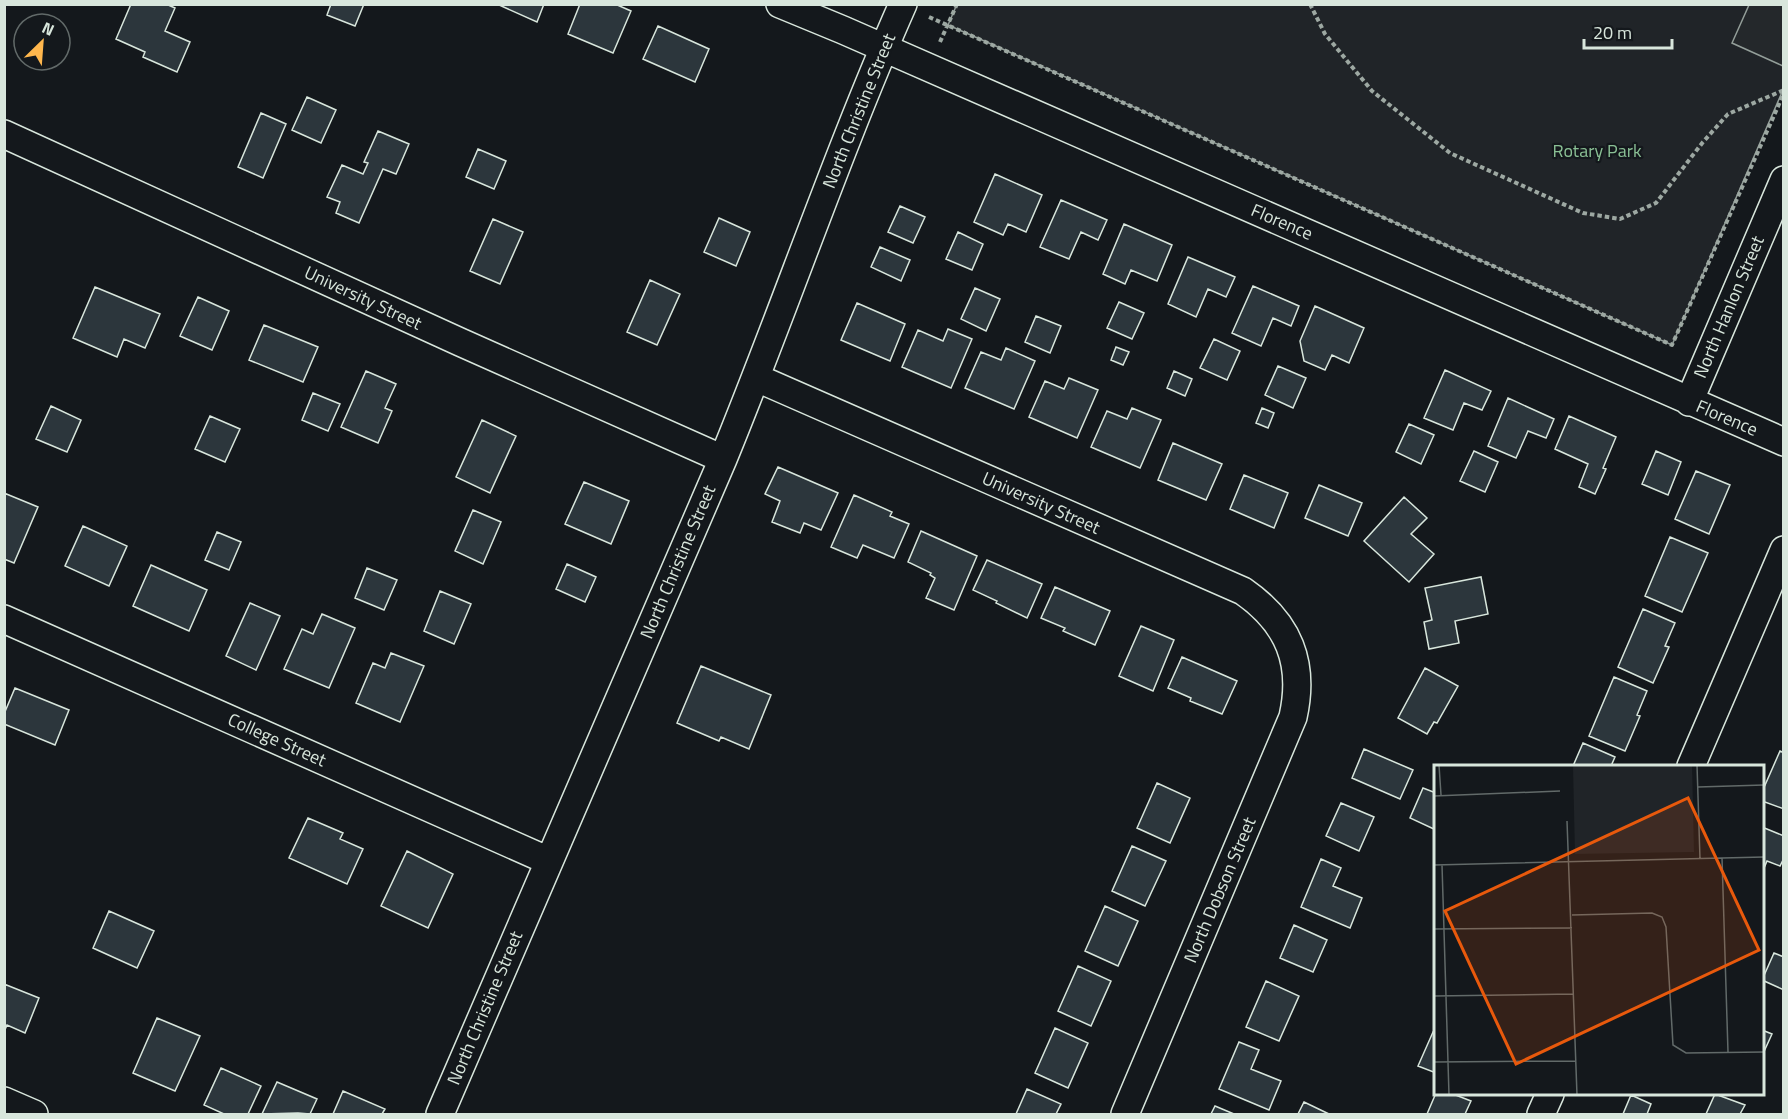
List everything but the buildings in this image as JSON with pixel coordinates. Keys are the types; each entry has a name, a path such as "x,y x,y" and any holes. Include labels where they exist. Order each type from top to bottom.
{"street":[{"name":"Florence","path":"780,4 1784,442"},
{"name":"North Christine Street","path":"440,1114 757,378 819,212 883,49 903,5"},
{"name":"University Street","path":"4,134 723,459"},
{"name":"North Hanlon Street","path":"1689,402 1784,180"},
{"name":"University Street","path":"757,378 1243,591 1274,617 1291,647 1294,661"},
{"path":"1690,765 1784,550"},
{"name":"College Street","path":"4,619 549,861"},
{"name":"North Dobson Street","path":"1125,1114 1293,717 1298,679 1294,661"},
{"path":"1541,1114 1550,1095"},
{"path":"4,1101 34,1114"}],"path":[{"path":"938,46 957,4"},
{"path":"1310,4 1325,34 1372,91 1450,153 1583,213 1620,219 1656,203 1703,142 1728,114 1784,92"},
{"path":"903,5 1672,345 1784,92"}],"green space":[{"name":"Rotary Park","path":"957,4 1783,5 1783,90 1672,345 948,25"}],"shaded area":[{"path":"1749,5 1783,5 1783,66 1732,43"}]}
